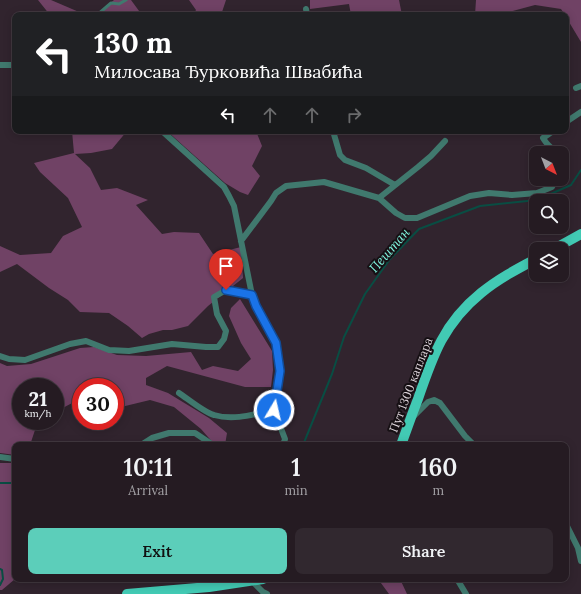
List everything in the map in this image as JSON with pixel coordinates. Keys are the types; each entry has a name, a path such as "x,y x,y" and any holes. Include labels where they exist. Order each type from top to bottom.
{"main road":[{"path":"567,242 581,234"},
{"name":"Пут 1300 каплара","path":"402,442 433,357 446,331 469,304 488,287 529,263"},
{"path":"127,594 200,588 244,582"}],"street":[{"path":"0,65 12,65"},
{"path":"569,120 581,112"},
{"path":"165,134 224,187 234,206 252,295 256,306 276,343 280,371 274,410 286,439 284,442"},
{"path":"334,134 340,155 345,160 366,168 395,185"},
{"path":"549,134 543,138 545,143 550,146"},
{"path":"379,198 418,167 445,141"},
{"path":"241,241 276,193 286,186 324,182 379,198 396,213 405,218 417,218 470,196 489,193 512,195 537,193 552,186"},
{"path":"0,356 9,359 25,360 70,344 86,341 109,350 128,351 172,344 218,347 224,339 226,331 217,314 214,297 226,290 252,295"},
{"path":"179,393 213,415 237,417 274,410"},
{"path":"410,420 428,402 434,400 440,403 471,442"},
{"path":"146,442 152,438 169,433 195,433 208,442"},
{"path":"0,457 12,459"},
{"path":"569,529 580,547 581,561"},
{"path":"260,582 263,592 267,594"},
{"path":"459,582 466,594"}],"lane":[{"path":"100,12 111,3 119,4 126,0"}],"shaded area":[{"path":"38,0 51,0 79,12 48,12"},
{"path":"114,0 131,0 140,12 100,12"},
{"path":"189,0 226,0 222,12 195,12 196,10"},
{"path":"310,0 399,0 401,12 350,12 349,4 310,9"},
{"path":"476,0 581,0 581,42 569,22 569,12 563,12 561,9 535,5 509,12 475,12"},
{"path":"72,134 124,134 112,149 75,154 90,168 101,190 117,188 148,200 136,205 162,234 174,232 199,233 213,254 241,247 243,278 208,306 188,326 172,330 163,330 149,334 142,338 109,313 80,312 68,300 17,264 0,272 0,246 20,255 51,253 63,236 82,227 68,198 40,172 34,163 74,153"},
{"path":"170,134 257,134 262,146 252,166 260,176 248,195 225,183"},
{"path":"240,299 272,351 273,370 271,387 245,387 167,366 146,378 146,385 168,393 209,418 227,433 226,442 212,442 201,429 174,407 150,400 124,406 124,378 72,378 72,403 64,407 64,378 12,378 12,430 35,430 31,442 12,442 12,455 0,453 0,363 7,366 31,364 80,348 94,347 117,355 146,356 191,352 202,370 213,366 238,371 251,359 241,343 229,316 231,308"},
{"path":"0,463 12,463 12,582 0,590"},
{"path":"380,582 401,582 407,594 389,594"}],"waterway":[{"name":"Пештан","path":"304,442 332,374 344,337 365,294 390,259 419,229 480,206 537,200 571,185 581,170"},
{"name":"Пештан","path":"0,483 12,483"},
{"path":"0,569 2,570 3,579 0,585"}],"route":[{"path":"226,290 252,295 256,306 276,343 280,371 274,410"}]}
